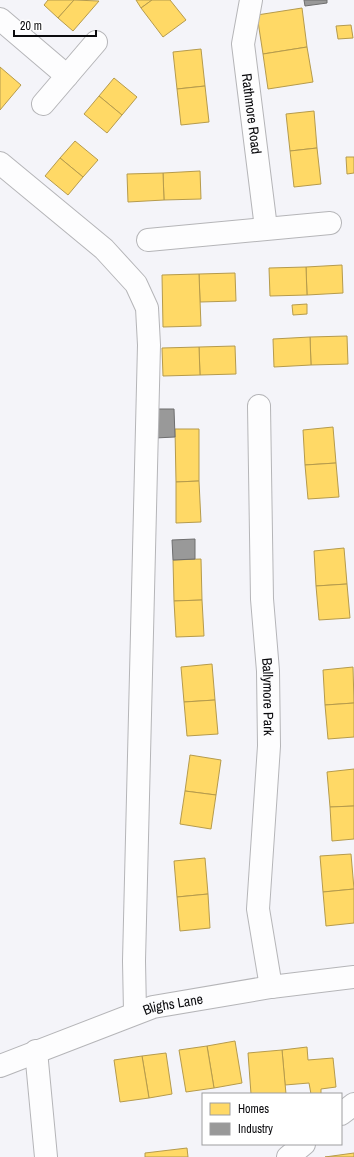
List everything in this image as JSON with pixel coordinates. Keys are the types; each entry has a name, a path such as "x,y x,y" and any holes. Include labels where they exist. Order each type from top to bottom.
{"street":[{"name":"Rathmore Road","path":"251,0 243,44 266,228"},
{"path":"0,18 67,76"},
{"path":"43,104 96,42"},
{"path":"0,163 104,249 136,284 147,308 149,345 134,953 135,1012"},
{"path":"148,240 330,223"},
{"name":"Ballymore Park","path":"259,406 262,599 268,671 269,746 258,908 271,987"},
{"name":"Blighs Lane","path":"0,1066 135,1012 153,1007 271,987 354,977"},
{"path":"36,1051 46,1157"},
{"path":"342,1113 354,1104"},
{"path":"288,1157 303,1145"}],"building: Homes":[{"path":"48,0 74,0 58,18 44,5"},
{"path":"74,0 99,1 73,31 58,18"},
{"path":"136,0 152,0 141,8"},
{"path":"152,0 170,0 186,20 163,37 141,8"},
{"path":"302,8 307,47 263,54 257,15"},
{"path":"351,25 353,38 338,39 336,26"},
{"path":"307,47 313,82 268,89 263,54"},
{"path":"201,49 205,86 177,89 173,52"},
{"path":"0,67 21,85 0,110"},
{"path":"114,78 137,97 122,115 99,96"},
{"path":"205,86 209,122 181,125 177,89"},
{"path":"99,96 122,115 107,133 84,114"},
{"path":"314,111 317,148 290,151 286,114"},
{"path":"75,141 98,160 83,177 60,158"},
{"path":"317,148 321,184 294,187 290,151"},
{"path":"346,157 354,157 354,173 347,174"},
{"path":"60,158 83,177 68,195 45,176"},
{"path":"200,171 201,199 164,200 163,173"},
{"path":"163,173 164,200 128,202 127,174"},
{"path":"342,265 343,293 307,295 306,267"},
{"path":"306,267 307,295 270,296 269,268"},
{"path":"235,273 236,301 200,302 199,274"},
{"path":"199,274 201,326 163,327 162,275"},
{"path":"307,304 307,314 293,315 292,305"},
{"path":"347,336 348,364 311,365 310,337"},
{"path":"310,337 311,365 274,367 273,339"},
{"path":"235,346 236,374 200,375 199,347"},
{"path":"199,347 200,375 163,376 162,348"},
{"path":"333,427 336,463 305,465 303,430"},
{"path":"175,429 199,429 199,481 176,482"},
{"path":"336,463 339,497 308,499 305,465"},
{"path":"199,481 201,522 176,523 176,482"},
{"path":"344,548 347,584 316,586 314,551"},
{"path":"201,559 202,600 174,601 173,560"},
{"path":"347,584 350,618 319,620 316,586"},
{"path":"202,600 204,636 176,637 174,601"},
{"path":"212,664 215,700 184,702 181,667"},
{"path":"353,667 354,703 325,705 323,670"},
{"path":"215,700 218,734 187,736 184,702"},
{"path":"354,703 354,737 328,739 325,705"},
{"path":"190,755 221,760 216,795 185,791"},
{"path":"354,769 354,806 330,807 327,772"},
{"path":"185,791 216,795 211,829 180,824"},
{"path":"354,806 354,839 332,841 330,807"},
{"path":"351,854 354,889 323,892 320,856"},
{"path":"205,858 208,894 177,897 174,861"},
{"path":"354,889 354,923 326,926 323,892"},
{"path":"208,894 210,928 180,931 177,897"},
{"path":"235,1041 242,1083 214,1088 207,1046"},
{"path":"207,1046 214,1088 186,1092 179,1050"},
{"path":"307,1047 308,1060 333,1058 336,1087 321,1089 321,1093 311,1093 309,1083 285,1085 282,1050"},
{"path":"282,1050 286,1093 251,1093 248,1053"},
{"path":"166,1053 172,1094 149,1098 142,1056"},
{"path":"142,1056 149,1098 120,1102 114,1060"},
{"path":"187,1148 188,1157 145,1157 145,1153"},
{"path":"354,1153 354,1157 325,1157"}],"building: Industry":[{"path":"304,0 327,0 327,3 305,6"},
{"path":"154,409 174,409 175,437 155,438"},
{"path":"195,539 195,559 173,560 172,540"}]}
